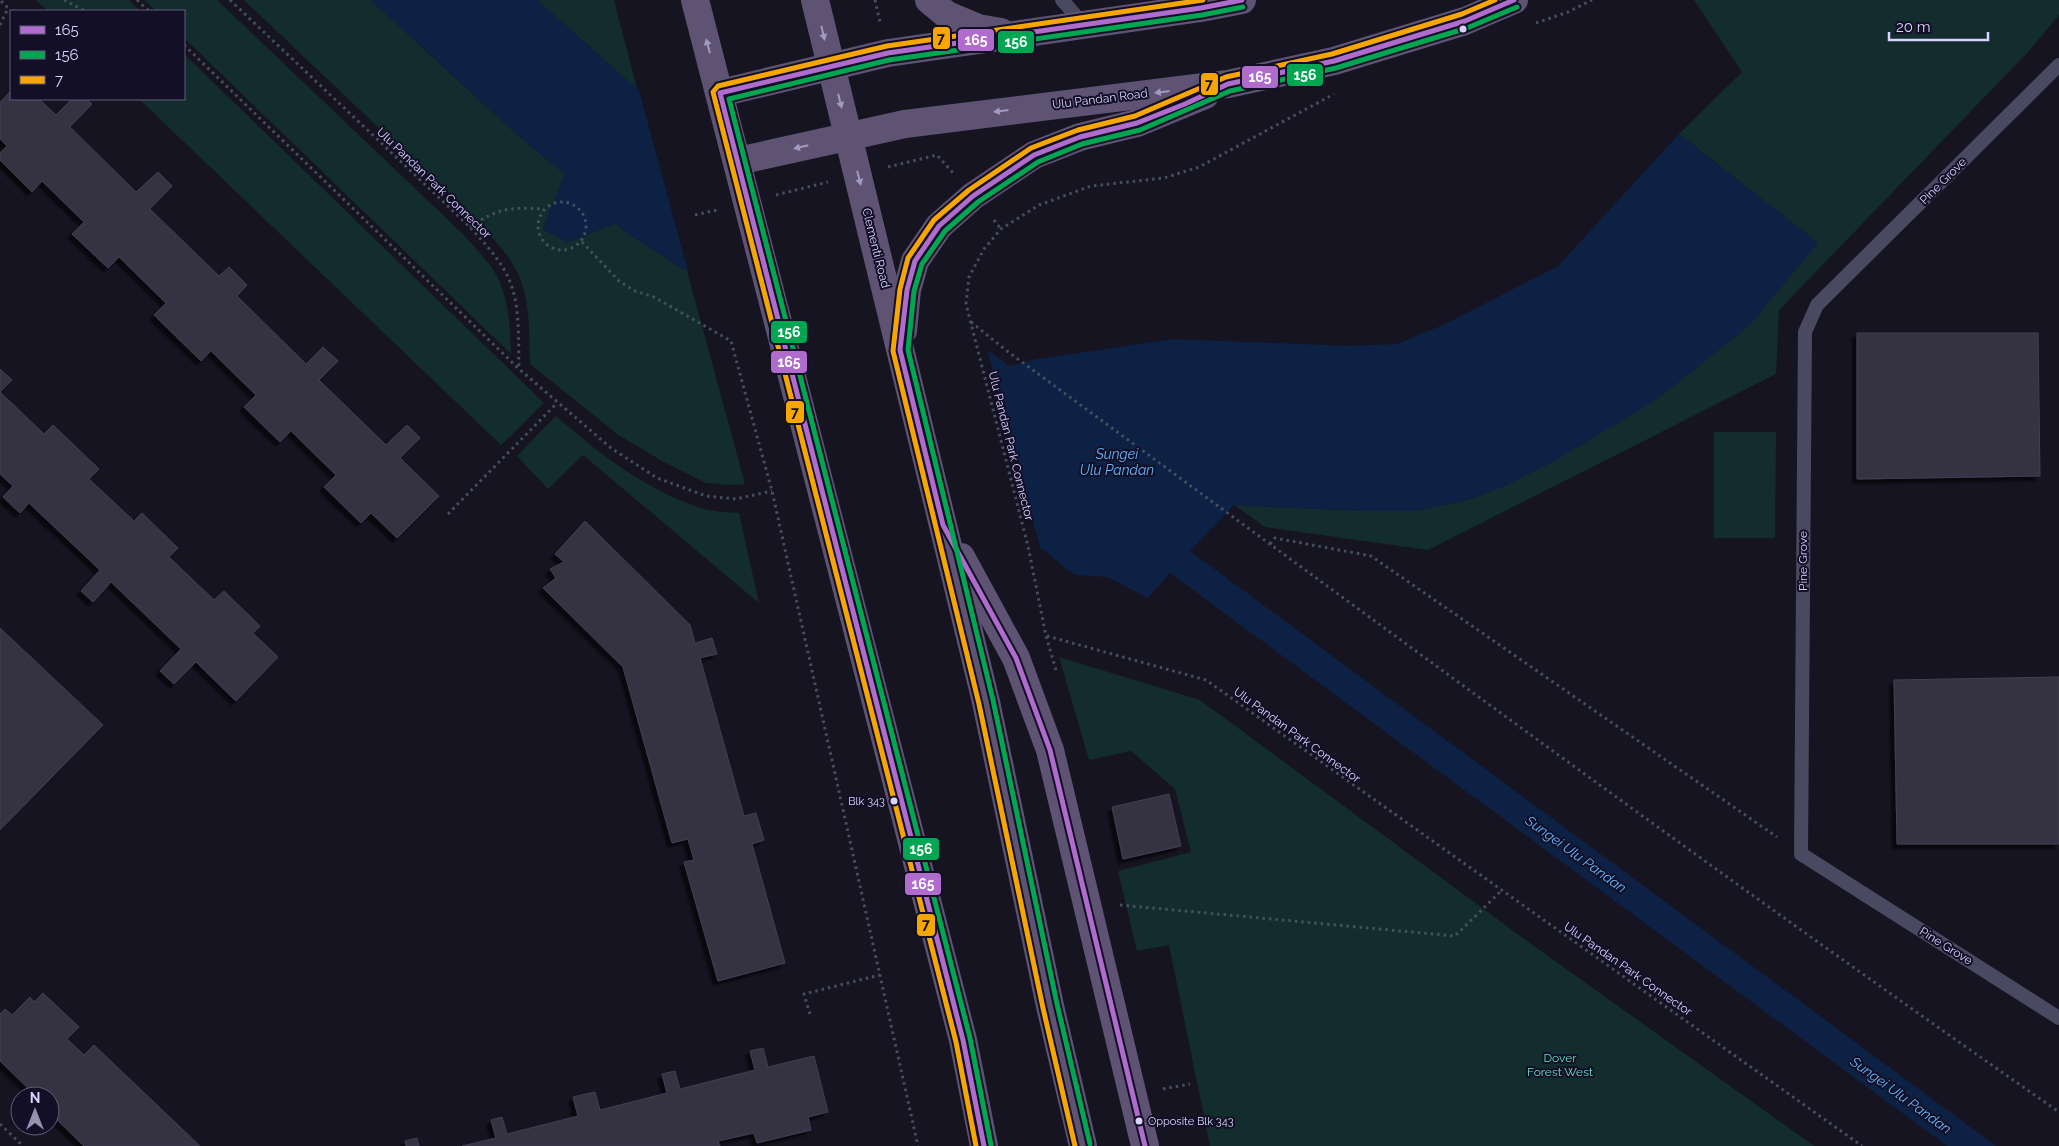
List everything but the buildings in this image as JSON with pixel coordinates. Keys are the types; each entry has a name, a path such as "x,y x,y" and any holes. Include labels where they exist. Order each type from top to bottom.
{"main road":[{"path":"696,0 963,1040 984,1146"},
{"name":"Clementi Road","path":"815,0 986,702 1050,1006 1083,1146"},
{"path":"929,0 947,15 978,28 1015,35"},
{"path":"720,93 888,53 1201,8 1242,0"},
{"name":"Ulu Pandan Road","path":"738,161 928,120 1228,84 1334,61 1465,21 1514,0"},
{"path":"900,350 907,290 915,261 939,226 973,196 1034,155 1080,137 1138,123 1228,84"},
{"name":"Clementi Road","path":"943,525 1016,658 1050,750 1145,1146"}],"lane":[{"path":"1062,0 1084,25"},
{"name":"Pine Grove","path":"2059,66 1817,306 1804,332 1801,854 2059,1018"}],"path":[{"path":"0,0 8,8 0,25"},
{"path":"64,0 83,10"},
{"path":"137,0 148,10"},
{"name":"Ulu Pandan Park Connector","path":"230,0 470,227 506,273 515,296 519,369"},
{"path":"875,0 882,28"},
{"path":"185,46 519,369 611,448 658,478 706,496 736,499 772,491"},
{"name":"Ulu Pandan Park Connector","path":"1343,90 1198,167 1164,178 1091,186 1038,205 1001,229 984,249 969,277 966,304 1028,546 1046,636 1206,680 1862,1146"},
{"path":"695,215 914,160"},
{"path":"556,201 572,202 583,213 587,227 582,242 568,250 552,249 546,244 540,238 536,223 543,209 556,201"},
{"path":"470,227 490,214 518,207 543,209"},
{"path":"582,242 619,281 635,291 654,297 731,341 772,491 918,1146"},
{"path":"971,322 1007,351 1270,544 1894,997 2059,1112"},
{"path":"448,514 557,403"},
{"path":"1270,544 1275,538 1371,556 1801,854"},
{"path":"1120,905 1455,936 1501,891"},
{"path":"810,1014 804,994 880,975"},
{"path":"1162,1090 1190,1084"},
{"path":"0,1124 23,1146"}],"green space":[{"path":"36,0 129,0 139,10 47,10"},
{"path":"145,0 217,0 464,235 491,266 502,287 508,315 511,354 185,39 185,10 155,10"},
{"path":"244,0 371,0 513,131 565,174 543,229 568,242 616,223 628,234 687,271 745,484 706,483 662,461 617,434 530,364 527,304 521,281 512,263 503,251 478,222"},
{"path":"537,0 614,0 637,89"},
{"path":"1694,0 2059,0 2059,15 2028,52 1779,310 1776,374 1428,550 1265,527 1234,505 1363,511 1414,511 1467,500 1509,484 1818,243 1679,134 1742,72"},
{"path":"185,55 544,403 501,445 140,100 185,100"},
{"path":"556,416 607,457 642,481 680,500 705,509 739,513 759,603 583,455 548,489 517,456"},
{"path":"1714,432 1776,432 1775,538 1714,538"},
{"name":"Dover Forest West","path":"1059,657 1200,700 1527,941 1814,1146 1210,1146 1169,945 1137,951 1118,871 1191,852 1175,789 1131,751 1089,760"}],"water":[{"name":"Sungei Ulu Pandan","path":"371,0 537,0 637,89 1009,366 1037,359 1174,339 1350,346 1397,344 1443,325 1558,266 1679,134 1818,243 1750,325 1656,400 1553,462 1509,484 1467,500 1414,511 1363,511 1234,505 1190,551 1996,1146 1947,1146 1170,573 1148,598 1108,577 1075,575 687,271 628,234 616,223 568,242 543,229 565,174 513,131"}],"pier":[{"path":"638,87 986,346 1040,547 1033,545 689,275"}],"transit line":[{"name":"7","path":"976,1146 956,1042 713,92 718,86 887,46 1203,0"},
{"name":"165","path":"984,1146 963,1040 720,93 888,53 1201,8 1242,0"},
{"name":"7","path":"1075,1146 1043,1008 979,704 893,351 900,289 908,258 934,220 969,190 1031,148 1078,130 1135,116 1226,77 1332,54 1462,14 1495,0"},
{"name":"165","path":"1145,1146 1050,750 1016,658 943,525 900,350 907,290 915,261 939,226 973,196 1034,155 1080,137 1137,123 1228,84 1334,61 1465,21 1514,0"},
{"name":"156","path":"991,1145 970,1038 729,99 889,60 1202,15 1243,7"},
{"name":"156","path":"1090,1144 1057,1004 993,700 908,350 914,291 922,264 945,231 978,202 1038,162 1082,144 1140,130 1230,91 1336,68 1467,28 1517,7"}],"place":[{"name":"Blk 343","path":"894,801"},
{"name":"Opposite Blk 343","path":"1139,1121"}]}
